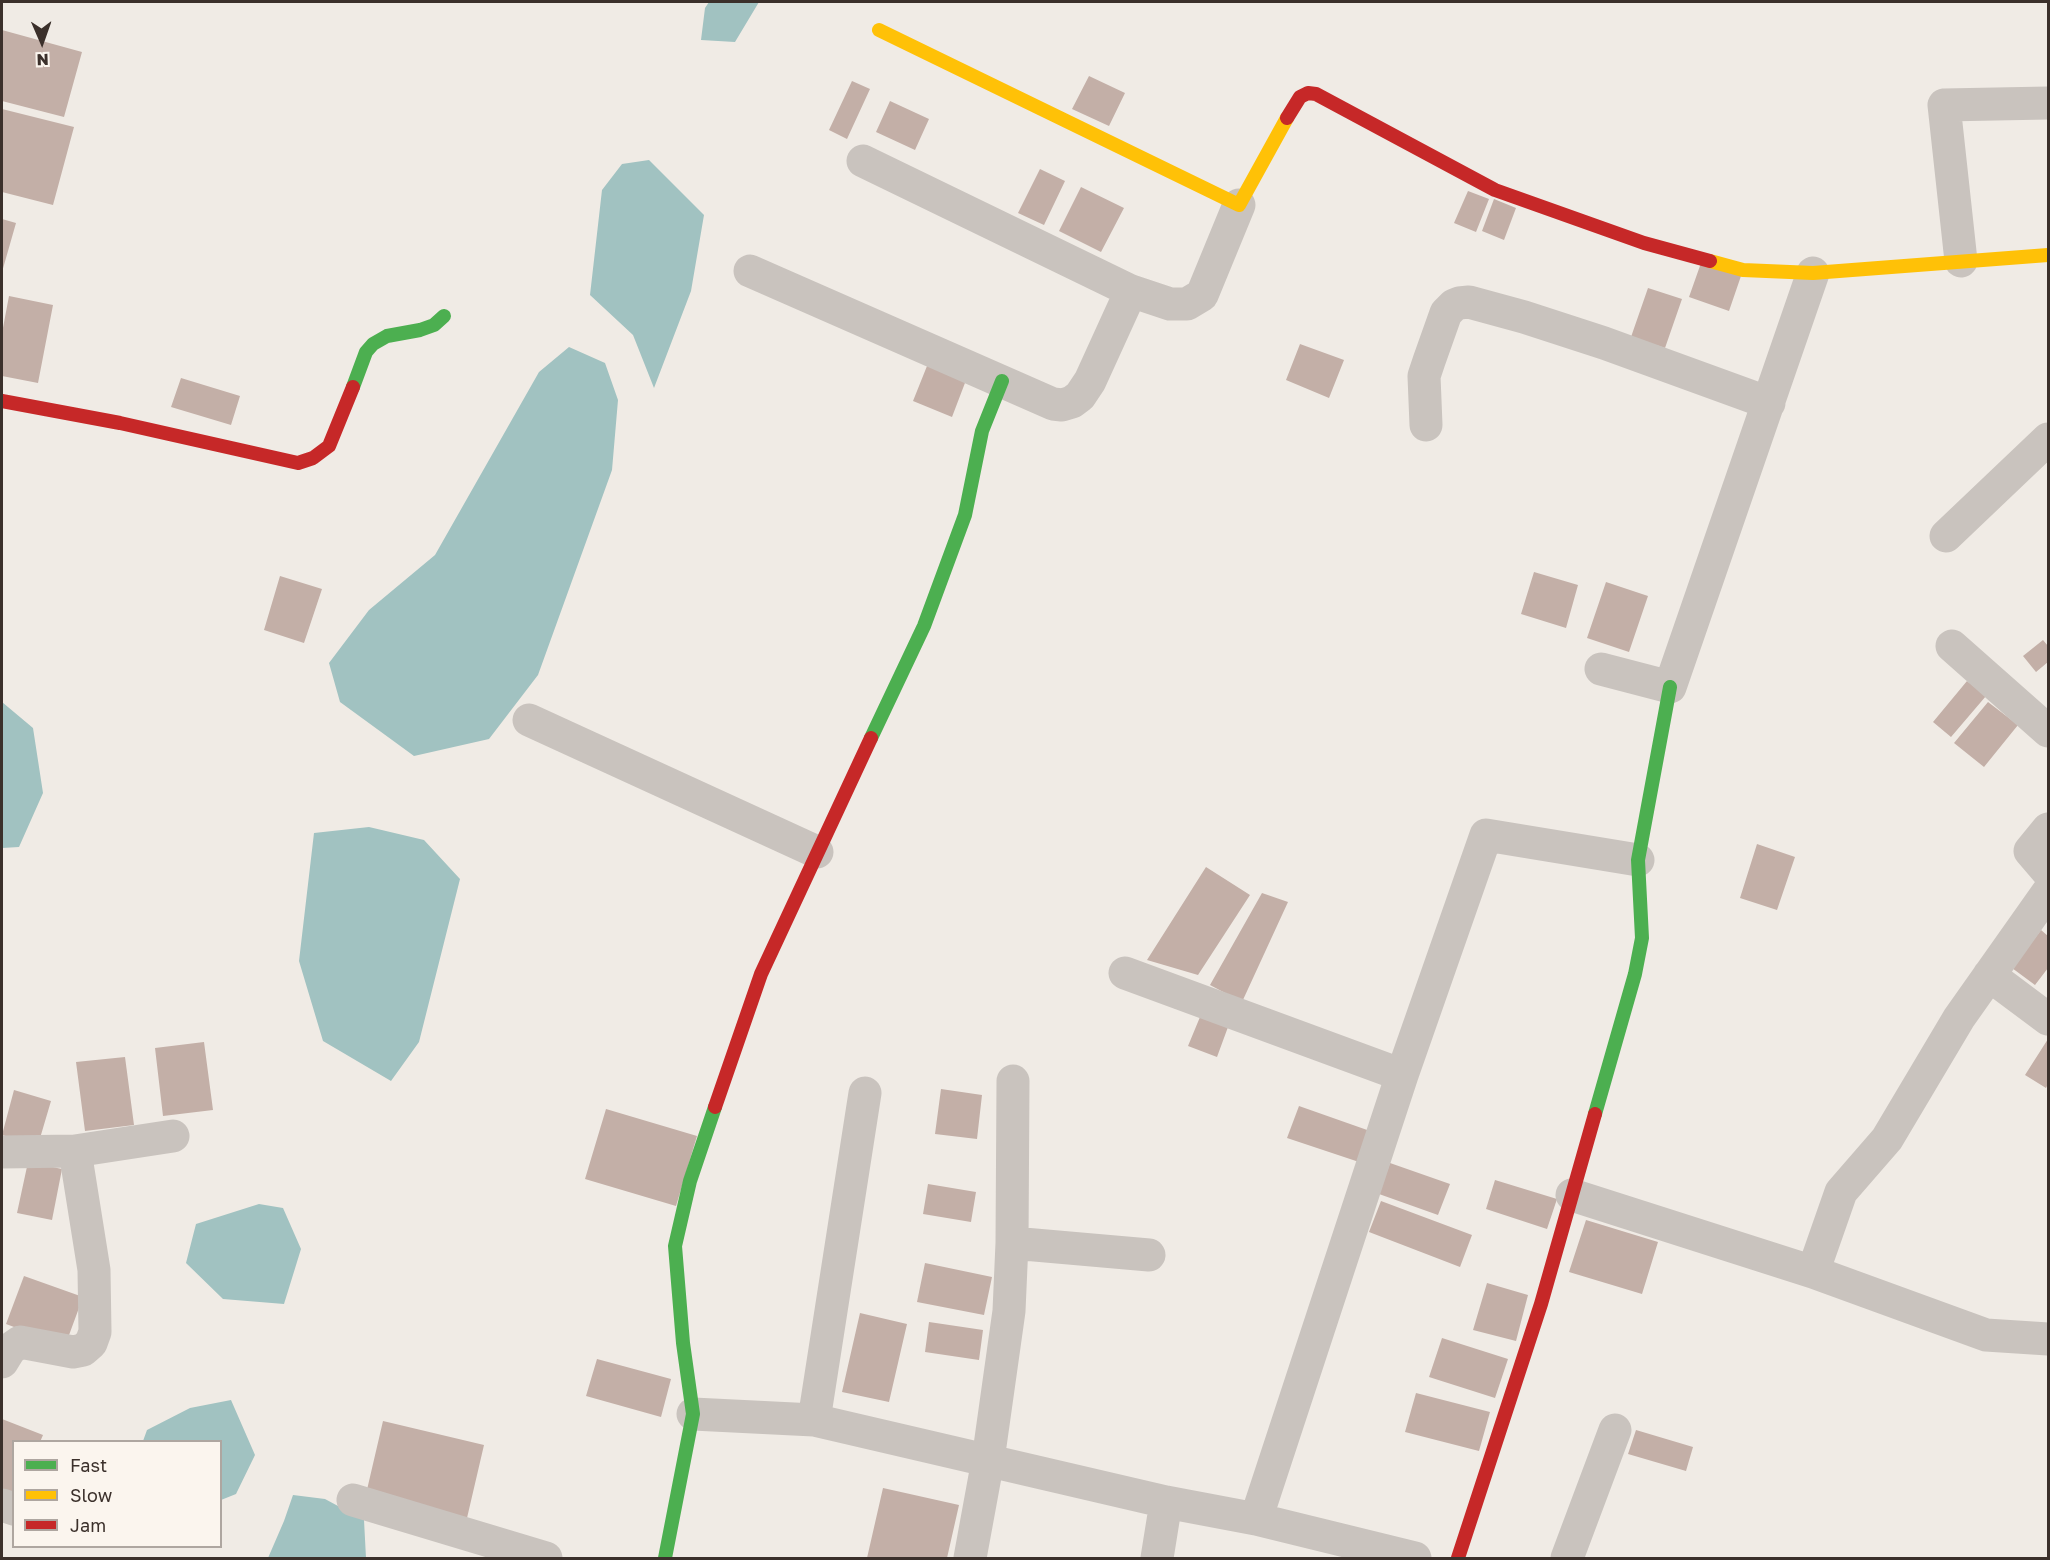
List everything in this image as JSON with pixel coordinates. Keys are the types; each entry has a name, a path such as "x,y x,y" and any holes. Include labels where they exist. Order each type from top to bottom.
{"street":[{"path":"879,30 1239,205"},
{"path":"863,161 1131,291 1170,304 1187,304 1202,295 1239,205 1300,97 1308,93 1316,94 1335,103 1368,123 1495,190 1644,243 1743,270 1813,273 2049,255"},
{"path":"1961,261 1944,105 2049,103"},
{"path":"750,271 1053,404 1062,405 1080,396 1090,381 1131,291"},
{"path":"1458,1558 1537,1316 1637,965 1642,938 1638,860 1670,687 1813,273"},
{"path":"1426,425 1424,376 1429,361 1446,313 1454,305 1468,302 1524,317 1769,403"},
{"path":"2,401 120,423 298,463 313,458 329,446 366,352 373,344 387,336 434,325 444,316"},
{"path":"665,1558 693,1414 683,1343 675,1245 690,1181 761,974 924,626 966,515 982,431 1002,381"},
{"path":"1947,536 2049,439"},
{"path":"1952,646 2049,731"},
{"path":"1601,669 1670,687"},
{"path":"529,720 817,852"},
{"path":"2049,830 2030,851 2049,872"},
{"path":"1256,1519 1402,1075 1486,835 1638,860"},
{"path":"1813,1272 1841,1192 1887,1139 1959,1018 2049,892"},
{"path":"1125,973 1402,1075"},
{"path":"1989,975 2049,1019"},
{"path":"970,1558 988,1460 1010,1311 1013,1081"},
{"path":"814,1420 865,1094"},
{"path":"2,1152 75,1151 173,1136"},
{"path":"2,1362 10,1349 20,1342 73,1352 83,1350 91,1343 95,1332 94,1270 75,1151"},
{"path":"1572,1195 1813,1272 1986,1335 2049,1339"},
{"path":"1012,1243 1149,1255"},
{"path":"693,1414 814,1420 1166,1502 1256,1519 1415,1558"},
{"path":"1567,1558 1615,1430"},
{"path":"353,1500 546,1558"},
{"path":"1157,1558 1166,1502"}],"water":[{"path":"709,2 759,2 735,42 701,40 705,8"},
{"path":"649,160 704,215 691,291 654,388 633,335 590,295 602,190 622,164"},
{"path":"569,347 605,363 618,400 612,470 538,675 489,739 414,756 340,702 329,663 369,610 435,555 539,372"},
{"path":"2,702 33,728 43,793 19,847 2,848"},
{"path":"369,827 424,840 460,879 419,1042 391,1081 323,1041 299,961 314,833"},
{"path":"259,1204 283,1208 301,1249 284,1304 223,1299 186,1263 196,1224"},
{"path":"231,1400 255,1455 236,1494 222,1500 222,1440 143,1440 147,1430 190,1408"},
{"path":"293,1495 325,1499 364,1520 366,1558 268,1558"}],"building":[{"path":"2,30 82,52 64,117 2,101"},
{"path":"1089,76 1125,93 1109,126 1072,109"},
{"path":"852,81 870,89 847,139 829,130"},
{"path":"890,101 929,119 915,150 876,132"},
{"path":"2,109 74,127 53,205 2,192"},
{"path":"1040,169 1065,181 1044,225 1018,213"},
{"path":"1081,187 1124,208 1101,252 1059,231"},
{"path":"1468,191 1489,199 1476,232 1454,223"},
{"path":"1494,199 1516,208 1504,240 1482,231"},
{"path":"2,219 16,223 2,272"},
{"path":"1701,263 1741,276 1729,311 1689,297"},
{"path":"1648,288 1682,299 1665,348 1631,337"},
{"path":"9,296 53,305 38,383 2,376 2,333"},
{"path":"1300,344 1344,360 1329,398 1286,380"},
{"path":"929,361 968,375 952,417 913,401"},
{"path":"181,378 240,396 231,425 171,407"},
{"path":"1534,572 1578,585 1566,628 1521,614"},
{"path":"280,576 322,589 304,643 264,630"},
{"path":"1606,582 1648,596 1629,652 1587,638"},
{"path":"2043,640 2048,646 2048,662 2036,672 2023,656"},
{"path":"1967,681 1986,696 1951,737 1933,722"},
{"path":"1988,702 2018,725 1984,767 1954,743"},
{"path":"1757,844 1795,857 1777,910 1740,898"},
{"path":"1206,867 1250,895 1198,975 1147,960"},
{"path":"1262,893 1288,902 1242,1002 1210,985"},
{"path":"2041,930 2048,936 2048,968 2035,985 2012,968"},
{"path":"1200,1017 1228,1027 1217,1057 1188,1046"},
{"path":"2048,1039 2048,1084 2046,1088 2025,1075"},
{"path":"204,1042 213,1110 163,1116 155,1048"},
{"path":"125,1057 134,1125 85,1131 76,1062"},
{"path":"941,1089 982,1095 977,1139 935,1134"},
{"path":"14,1090 51,1101 38,1145 2,1135"},
{"path":"1299,1106 1370,1131 1359,1162 1287,1138"},
{"path":"606,1109 697,1136 676,1206 585,1179"},
{"path":"28,1162 62,1169 52,1220 17,1213"},
{"path":"1390,1163 1450,1184 1438,1215 1379,1194"},
{"path":"1495,1180 1557,1199 1547,1229 1486,1209"},
{"path":"928,1184 976,1192 971,1222 923,1214"},
{"path":"1381,1201 1472,1235 1460,1267 1369,1232"},
{"path":"1586,1220 1658,1242 1642,1294 1569,1272"},
{"path":"925,1263 992,1277 984,1315 917,1302"},
{"path":"24,1276 83,1297 65,1346 6,1324"},
{"path":"1487,1283 1528,1295 1516,1341 1473,1330"},
{"path":"860,1313 907,1324 889,1402 842,1392"},
{"path":"929,1322 983,1330 979,1360 925,1352"},
{"path":"1442,1338 1508,1359 1495,1398 1429,1377"},
{"path":"597,1359 671,1379 661,1417 586,1396"},
{"path":"1416,1393 1490,1412 1479,1451 1405,1432"},
{"path":"2,1419 43,1435 41,1440 12,1440 12,1497 2,1493"},
{"path":"383,1421 484,1445 467,1518 366,1494"},
{"path":"1636,1430 1693,1447 1686,1471 1628,1454"},
{"path":"883,1488 959,1505 947,1558 867,1558"}],"traffic: fast":[{"path":"353,387 366,352 373,344 387,336 434,325 444,316"},
{"path":"871,738 924,626 965,515 982,431 1002,381"},
{"path":"1595,1114 1635,974 1642,938 1638,860 1670,687"},
{"path":"665,1558 693,1414 683,1343 675,1246 690,1181 715,1107"}],"traffic: slow":[{"path":"879,30 1239,205 1287,118"},
{"path":"1710,261 1743,270 1813,273 2048,255"}],"traffic: jam":[{"path":"1287,118 1300,97 1308,93 1316,94 1495,190 1644,243 1710,261"},
{"path":"2,401 120,423 298,463 313,458 329,446 353,387"},
{"path":"715,1107 761,974 871,738"},
{"path":"1458,1558 1541,1304 1595,1114"}]}
